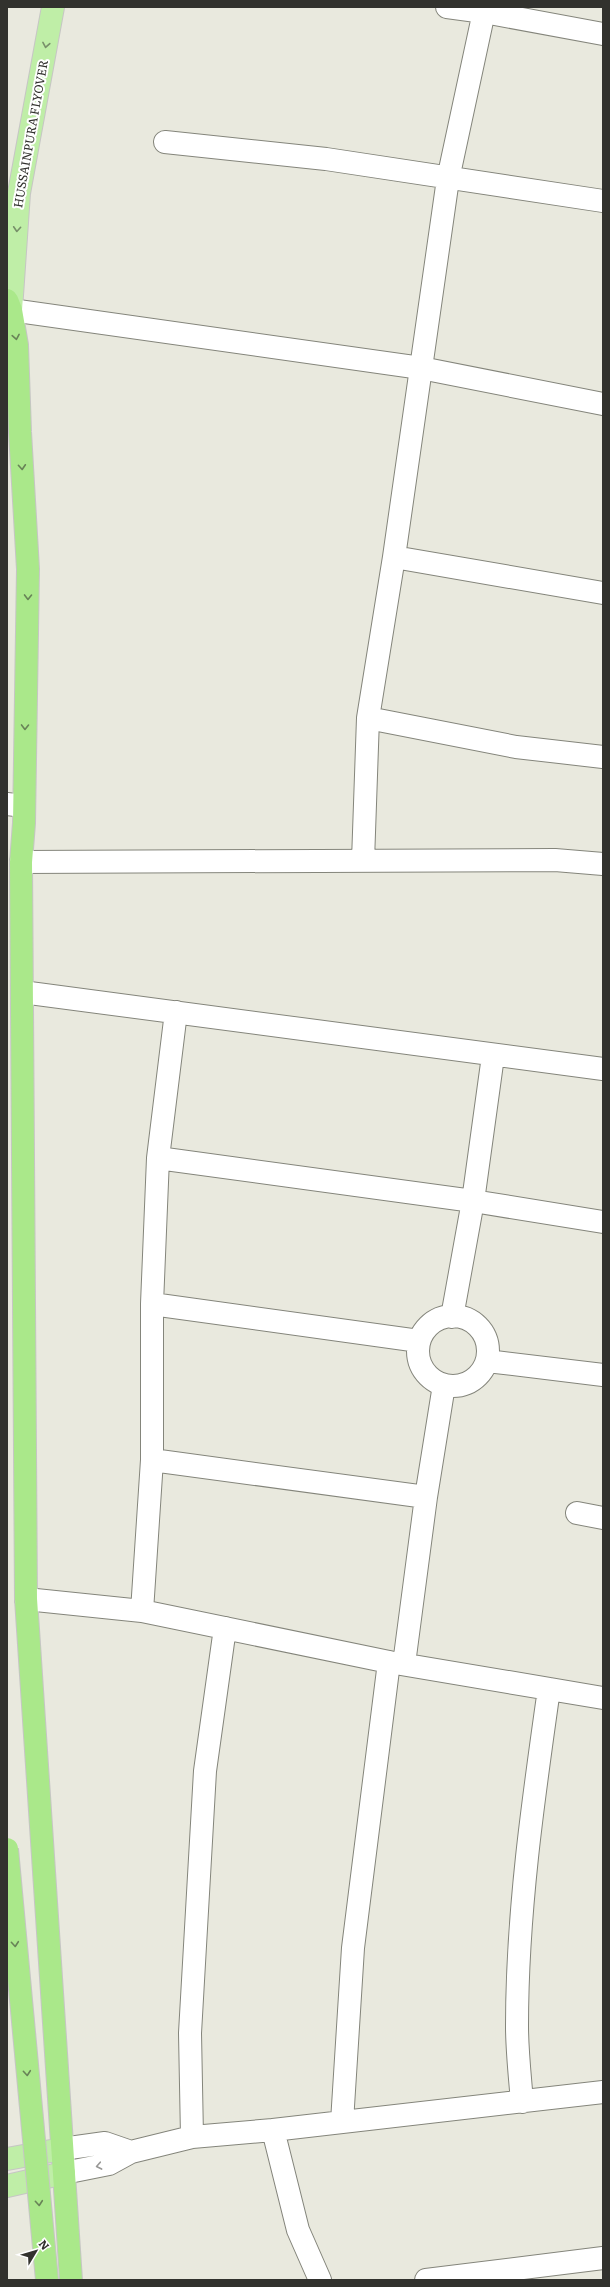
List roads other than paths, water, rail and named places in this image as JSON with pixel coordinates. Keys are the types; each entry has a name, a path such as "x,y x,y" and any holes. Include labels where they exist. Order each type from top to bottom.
{"highway":[{"path":"9,305 17,345 20,432 28,569 16,805 21,862 26,1598 71,2280"},
{"path":"7,452 20,432"},
{"path":"7,1849 47,2280"}],"main road":[{"name":"HUSSAINPURA FLYOVER","path":"9,305 19,193 53,7"},
{"path":"7,2160 62,2149"},
{"path":"7,2186 64,2173"}],"street":[{"path":"447,7 484,9 603,34"},
{"path":"363,861 368,718 394,557 448,179 484,9"},
{"path":"165,142 326,159 448,179 603,201"},
{"path":"9,305 421,368 603,404"},
{"path":"394,557 603,593"},
{"path":"368,718 516,747 603,756"},
{"path":"21,862 555,860 603,864"},
{"path":"22,992 603,1070"},
{"path":"142,1611 152,1460 152,1304 158,1158 176,1012"},
{"path":"452,1317 473,1201 493,1056"},
{"path":"158,1158 473,1201 603,1222"},
{"path":"152,1304 419,1341"},
{"path":"445,1317 463,1317 479,1327 488,1343 487,1361 478,1377 462,1386 444,1385 428,1375 419,1360 419,1341 428,1325 445,1317"},
{"path":"487,1361 603,1375"},
{"path":"342,2122 353,1948 397,1663 444,1385"},
{"path":"152,1460 426,1497"},
{"path":"577,1513 603,1518"},
{"path":"26,1598 142,1611 397,1663 603,1698"},
{"path":"192,2137 190,2033 205,1771 225,1628"},
{"path":"522,2102 517,2027 520,1947 530,1821 549,1689"},
{"path":"64,2173 109,2164 131,2152 192,2137 273,2130 603,2092"},
{"path":"273,2130 298,2230 320,2280"},
{"path":"62,2149 105,2143 131,2152"},
{"path":"426,2280 603,2258"}]}
